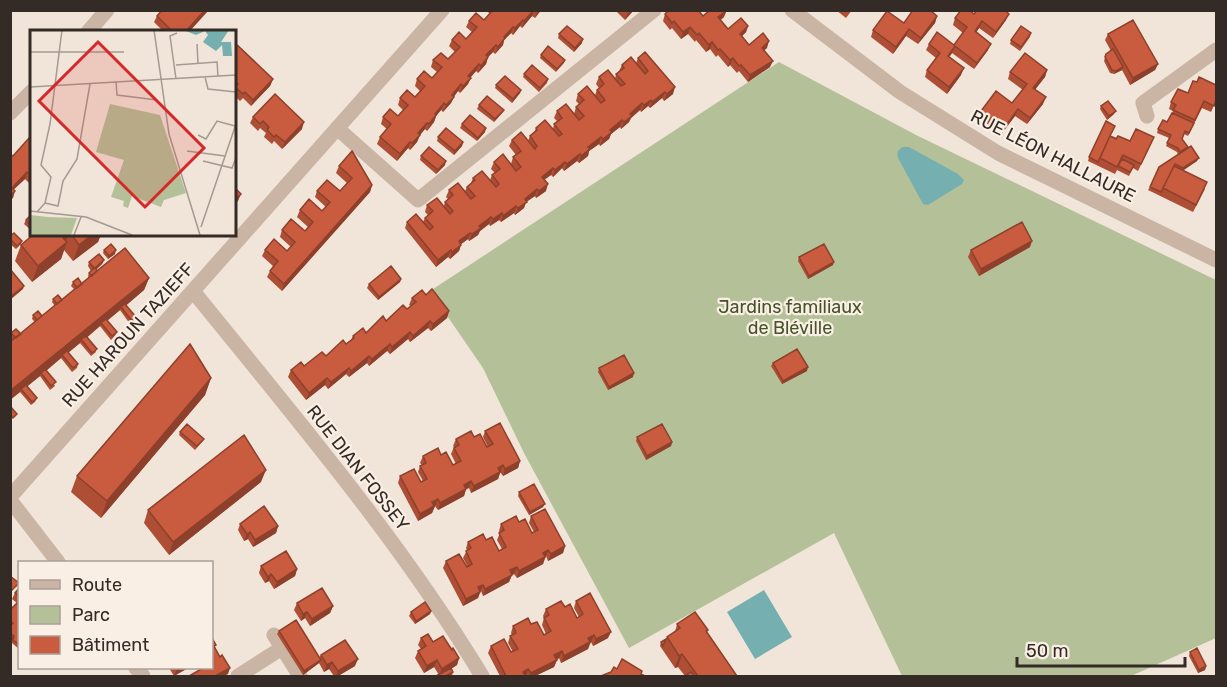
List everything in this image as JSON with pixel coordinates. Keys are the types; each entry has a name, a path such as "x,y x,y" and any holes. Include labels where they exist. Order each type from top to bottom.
{"street":[{"path":"90,30 107,10"},
{"name":"RUE HAROUN TAZIEFF","path":"10,499 442,10"},
{"path":"337,128 418,200 654,10"},
{"name":"RUE LÉON HALLAURE","path":"792,10 900,92 998,153 1216,260"},
{"path":"1147,116 1143,103 1216,50"},
{"path":"10,113 30,93"},
{"name":"RUE DIAN FOSSEY","path":"193,291 340,474 411,568 482,676"},
{"path":"10,499 57,561"},
{"path":"274,635 300,676"},
{"path":"238,676 282,648"}],"green space":[{"name":"Jardins familiaux de Bléville","path":"779,62 916,135 1216,280 1216,638 1131,676 902,676 834,533 629,648 524,453 483,368 430,291"}],"water":[{"path":"903,147 909,147 958,174 964,180 962,184 928,205 923,204 898,158 898,152"},
{"path":"764,590 792,637 755,659 727,612"}],"building":[{"path":"162,10 205,10 187,30 171,30 157,16"},
{"path":"493,10 534,10 524,21 515,28 513,27 498,47 496,45 486,55 488,57 481,66 479,64 468,76 471,78 463,86 461,84 452,95 454,97 446,105 444,103 429,124 427,123 418,133 420,135 412,143 410,142 400,154 380,137 391,124 383,117 390,109 398,116 408,105 400,98 407,90 415,97 425,86 417,79 424,71 432,78 442,67 433,60 441,53 448,59 460,47 452,40 459,32 466,39 477,27 469,21 476,13 484,20"},
{"path":"669,10 698,10 703,16 710,10 727,10 718,17 728,29 741,18 748,26 740,34 749,45 763,33 769,41 762,48 773,61 750,75 733,58 730,60 712,42 709,45 699,33 697,35 690,27 683,32 665,14"},
{"path":"913,10 930,10 937,16 921,38 909,29 896,47 873,30 887,11 904,23"},
{"path":"961,10 969,10 974,14 977,10 1005,10 1009,14 996,32 982,21 975,31 991,44 977,63 955,46 948,56 964,68 949,87 927,70 940,53 929,44 937,32 954,45 967,27 955,18"},
{"path":"1133,20 1158,64 1133,78 1108,34"},
{"path":"567,26 583,39 575,48 559,34"},
{"path":"1021,26 1031,33 1021,47 1011,40"},
{"path":"236,44 273,79 253,100 245,92 243,94 236,88 238,84 236,82"},
{"path":"548,46 565,60 557,69 541,55"},
{"path":"1113,49 1123,67 1116,71 1112,70 1105,57"},
{"path":"645,52 675,87 652,102 651,100 644,105 642,103 630,114 632,116 624,122 622,120 610,130 612,132 588,147 590,149 581,156 580,154 567,164 565,162 555,170 553,168 542,177 548,184 539,191 537,189 525,199 527,202 518,208 516,206 503,216 502,213 493,219 491,217 479,226 481,228 459,241 461,245 438,260 407,222 416,214 430,230 433,227 425,218 433,211 427,205 437,198 450,214 453,211 445,202 453,195 449,190 458,183 471,199 475,196 467,187 482,171 496,187 499,184 492,175 500,169 494,162 503,154 516,171 521,167 513,157 521,151 512,140 521,132 535,149 537,146 530,136 545,120 559,136 562,134 554,124 562,118 557,111 566,104 579,120 584,116 576,107 584,100 578,94 587,86 601,103 605,100 597,90 604,84 599,77 608,70 621,86 625,84 616,74 624,68 622,65 631,57 645,74 648,71 638,58"},
{"path":"1025,53 1047,70 1033,88 1046,97 1030,118 1018,109 1005,127 981,111 996,91 1012,103 1027,84 1010,72"},
{"path":"532,65 548,79 540,88 524,74"},
{"path":"505,76 521,90 513,99 496,85"},
{"path":"1199,77 1216,85 1216,100 1214,106 1204,101 1195,120 1173,110 1176,105 1171,102 1178,89 1188,93 1193,81 1197,82"},
{"path":"275,94 304,122 285,142 276,135 274,137 267,130 269,127 263,121 260,124 253,117"},
{"path":"487,96 504,110 495,119 479,105"},
{"path":"1108,101 1116,111 1109,116 1101,106"},
{"path":"1172,113 1194,123 1189,133 1185,131 1182,139 1188,147 1180,152 1178,148 1167,143 1171,135 1158,129 1163,120 1167,122"},
{"path":"470,115 486,128 478,138 462,124"},
{"path":"1106,121 1115,126 1098,162 1089,157"},
{"path":"446,128 463,142 455,151 438,137"},
{"path":"1136,129 1154,137 1141,164 1123,155 1117,167 1100,158 1110,136 1116,139 1118,136 1130,141"},
{"path":"29,138 30,174 27,172 12,188 15,191 10,196 10,154 13,156"},
{"path":"1191,146 1199,158 1183,168 1175,164 1161,192 1150,187 1159,167"},
{"path":"429,147 446,161 438,170 421,156"},
{"path":"352,151 372,185 284,284 270,271 278,261 265,250 274,239 287,251 295,242 282,230 291,219 305,231 313,222 300,210 309,199 322,211 330,202 317,191 327,180 340,191 352,178 339,166"},
{"path":"1122,159 1134,165 1130,172 1118,166"},
{"path":"1174,166 1207,182 1196,205 1163,188"},
{"path":"236,189 241,194 236,199"},
{"path":"1022,222 1032,241 981,269 971,250"},
{"path":"14,233 22,241 17,246 10,239"},
{"path":"32,236 65,236 63,238 67,242 38,266 21,245"},
{"path":"72,236 90,236 79,245"},
{"path":"111,244 116,250 109,256 104,250"},
{"path":"824,244 834,262 809,276 799,257"},
{"path":"125,248 149,278 10,391 10,342"},
{"path":"99,254 104,260 95,268 97,271 92,276 89,273 94,268 89,262"},
{"path":"391,266 401,279 379,297 369,284"},
{"path":"10,269 24,286 10,297"},
{"path":"78,278 82,284 77,288 73,282"},
{"path":"432,289 449,311 433,324 430,321 413,336 410,332 392,347 390,344 372,359 369,356 351,371 349,368 331,382 327,378 309,393 291,370 301,362 304,366 322,352 326,356 343,340 346,344 354,338 353,336 363,328 366,333 383,316 386,321 403,305 407,309 416,302 412,298 422,290 426,295"},
{"path":"58,295 62,300 57,304 53,299"},
{"path":"125,304 136,317 132,321 121,307"},
{"path":"38,311 42,316 37,320 33,315"},
{"path":"106,319 117,332 112,336 101,323"},
{"path":"16,329 21,334 16,338 11,333"},
{"path":"86,336 97,349 92,353 81,339"},
{"path":"190,344 211,378 107,501 77,476"},
{"path":"797,349 808,367 783,381 773,363"},
{"path":"67,351 78,364 73,368 62,355"},
{"path":"624,355 634,373 609,387 599,368"},
{"path":"45,369 56,382 51,386 41,373"},
{"path":"26,385 37,398 32,402 21,389"},
{"path":"10,406 17,414 13,418 10,415"},
{"path":"500,423 520,461 505,469 503,465 498,468 500,472 474,486 471,481 464,485 466,489 440,503 438,499 432,502 434,506 420,514 400,476 414,469 421,482 427,479 420,466 426,463 423,456 438,448 441,455 446,452 453,465 461,461 454,448 459,445 456,439 471,431 474,437 480,434 487,447 493,444 485,431"},
{"path":"187,424 204,439 197,446 180,432"},
{"path":"662,424 672,442 647,456 637,437"},
{"path":"244,435 266,470 173,542 148,510"},
{"path":"534,484 545,504 530,512 519,492"},
{"path":"264,506 278,526 255,540 250,532 247,534 240,524"},
{"path":"545,509 565,546 551,554 548,550 543,553 545,557 519,571 517,567 510,570 512,575 485,589 483,585 478,587 480,592 466,599 446,561 459,554 467,567 472,564 466,551 471,548 468,542 483,534 486,540 492,537 499,551 506,547 499,533 504,530 501,524 516,516 519,522 525,519 532,533 538,530 531,516"},
{"path":"286,551 297,569 277,582 271,574 268,577 261,566"},
{"path":"10,576 18,584 10,592"},
{"path":"322,588 333,606 312,619 307,612 303,614 297,603"},
{"path":"590,593 611,632 596,639 594,635 588,638 590,642 564,656 562,651 554,655 557,660 531,673 528,669 523,672 525,676 506,676 491,646 504,639 511,652 518,649 510,636 516,633 513,626 528,618 531,624 537,622 544,635 551,631 544,618 549,615 546,609 561,601 565,607 570,604 577,618 583,614 576,601"},
{"path":"18,602 18,644 13,640 14,636 10,633 10,626 13,623 10,621 10,610"},
{"path":"425,602 431,611 416,621 411,612"},
{"path":"695,612 737,676 698,676 682,654 679,656 667,637 680,628 677,624"},
{"path":"296,620 321,660 304,671 279,631"},
{"path":"428,634 433,642 443,636 459,658 442,669 437,660 427,666 418,651 426,646 421,638"},
{"path":"213,640 220,657 222,655 230,668 215,676 189,676 201,669 213,669"},
{"path":"345,640 358,659 338,671 332,662 327,665 321,655"},
{"path":"1197,648 1206,666 1199,670 1190,652"},
{"path":"622,659 642,671 641,674 645,676 601,676 611,672 614,667 617,669"},
{"path":"451,668 453,672 446,676 436,676"}]}
